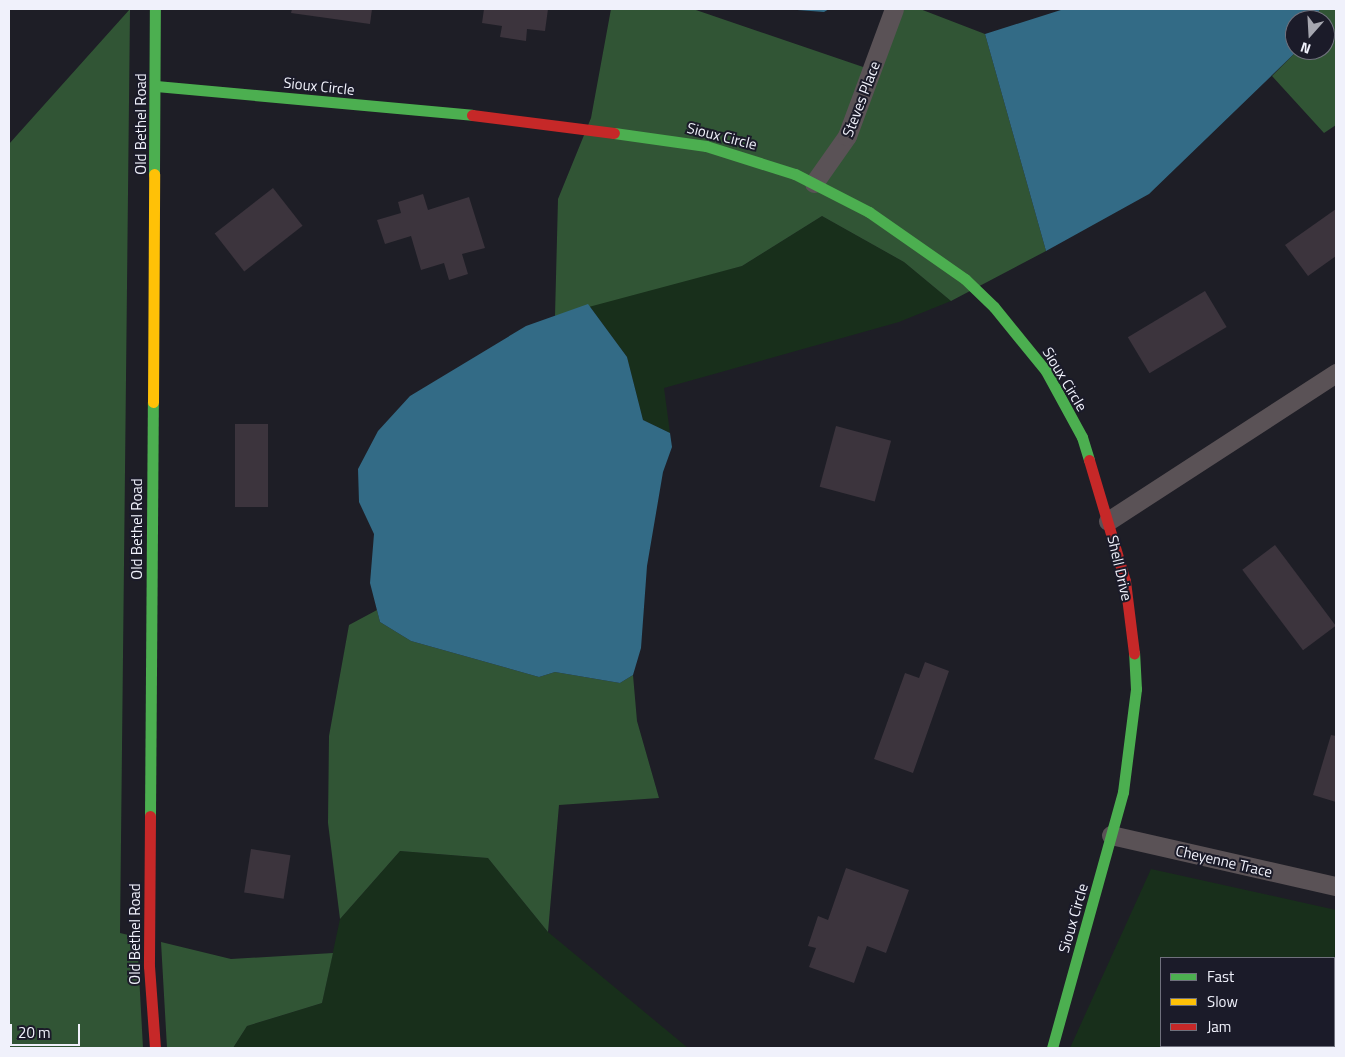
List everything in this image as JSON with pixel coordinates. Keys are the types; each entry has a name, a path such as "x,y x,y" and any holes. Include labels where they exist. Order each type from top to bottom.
{"street":[{"name":"Old Bethel Road","path":"155,9 149,966 155,1048"},
{"name":"Steves Place","path":"814,183 847,136 894,9"},
{"name":"Sioux Circle","path":"156,86 662,138 760,161 814,183 869,212 965,279 1017,333 1071,415 1108,521"},
{"name":"Shell Drive","path":"1122,795 1136,689 1125,581 1108,521 1336,373"},
{"name":"Sioux Circle","path":"1052,1048 1122,795"},
{"name":"Cheyenne Trace","path":"1111,835 1336,886"}],"green space":[{"path":"130,9 120,933 137,937 143,1048 9,1048 9,144"},
{"path":"611,9 693,9 869,69 891,9 920,9 985,34 1046,251 951,301 904,262 822,216 742,266 555,316 558,199 591,118"},
{"path":"1336,9 1336,125 1324,133 1272,76 1288,60 1335,60 1335,10 1320,10"},
{"path":"822,216 904,262 951,301 899,322 664,388 670,433 643,420 627,357 588,304 742,266"},
{"path":"377,610 380,622 411,641 539,677 555,672 620,683 633,675 637,721 659,798 559,805 548,932 488,858 400,851 340,919 328,823 329,736 349,625"},
{"path":"400,851 488,858 548,932 688,1048 233,1048 247,1026 322,1003 340,919"},
{"path":"1151,869 1336,910 1336,1048 1070,1048"},
{"path":"161,942 231,959 333,953 322,1003 247,1026 233,1048 167,1048"}],"water":[{"path":"784,9 829,9 824,12"},
{"path":"1064,9 1320,9 1285,10 1285,60 1288,60 1149,194 1046,251 985,34"},
{"path":"588,304 627,357 643,420 670,433 672,447 663,472 647,566 641,648 633,675 620,683 555,672 539,677 411,641 380,622 370,583 374,534 359,502 358,469 378,431 410,396 526,326"}],"building":[{"path":"292,9 372,9 370,24 291,13"},
{"path":"484,9 548,9 545,31 527,29 526,41 500,37 502,26 482,23"},
{"path":"273,188 303,226 244,271 215,234"},
{"path":"423,194 428,210 469,197 485,248 462,254 468,274 449,280 444,263 421,270 411,236 385,244 377,220 401,213 398,202"},
{"path":"1336,209 1336,256 1308,276 1285,245"},
{"path":"1205,291 1227,327 1149,373 1128,337"},
{"path":"235,424 268,424 268,507 235,507"},
{"path":"836,426 891,441 875,502 820,487"},
{"path":"1275,545 1336,626 1303,650 1242,570"},
{"path":"925,662 949,671 913,773 874,759 905,673 919,678"},
{"path":"1331,735 1336,736 1336,802 1313,795"},
{"path":"251,849 291,855 284,899 244,892"},
{"path":"846,868 909,890 886,953 867,946 854,983 809,967 816,948 808,946 818,916 828,920"}],"traffic: fast":[{"path":"154,174 155,9"},
{"path":"156,86 472,115"},
{"path":"614,133 706,146 795,174 869,212 965,279 994,307 1046,371 1082,437 1089,460"},
{"path":"150,816 153,402"},
{"path":"1052,1048 1123,792 1136,689 1134,653"}],"traffic: slow":[{"path":"153,402 154,174"}],"traffic: jam":[{"path":"472,115 614,133"},
{"path":"1089,460 1125,581 1134,653"},
{"path":"150,816 149,966 155,1048"}]}
